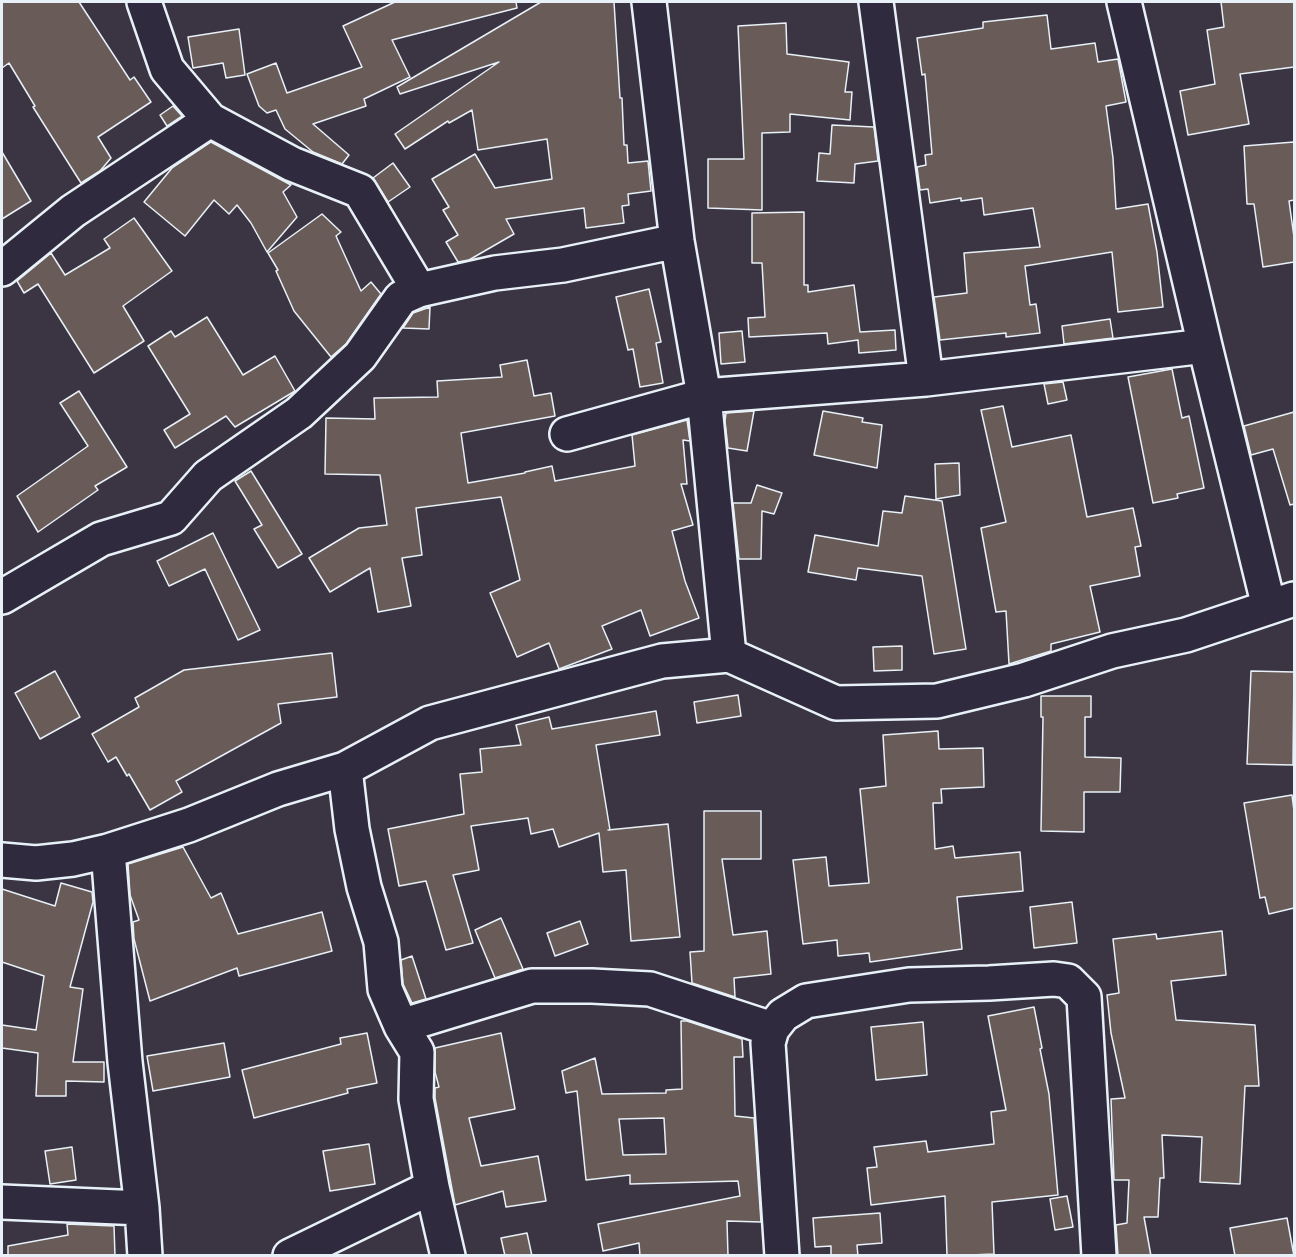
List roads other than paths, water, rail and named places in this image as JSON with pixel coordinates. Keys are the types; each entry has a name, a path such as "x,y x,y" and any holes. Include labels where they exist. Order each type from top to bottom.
{"street":[{"path":"144,2 167,69 210,120 292,164 360,191 419,290"},
{"path":"649,2 677,241 704,396 729,655"},
{"path":"876,2 926,379"},
{"path":"2,860 36,863 73,859 108,851 189,825 278,789 345,769 430,723 662,661 729,655 836,703 937,701 1024,680 1112,651 1186,635 1282,603 1204,346 1124,2"},
{"path":"2,269 73,211 210,120"},
{"path":"2,597 101,539 171,518 208,476 299,413 360,356 401,298 419,290 495,273 562,265 677,241"},
{"path":"567,434 704,396 926,379 1204,346"},
{"path":"345,769 352,829 364,887 381,942 385,989 401,1026 417,1052 416,1099 448,1256"},
{"path":"108,851 125,1062 146,1256"},
{"path":"782,1256 768,1043 772,1029 783,1015 806,1001 909,985 1054,979 1068,981 1084,997 1098,1256"},
{"path":"401,1026 532,986 592,986 650,989 772,1029"},
{"path":"290,1256 432,1186"},
{"path":"2,1202 142,1208"}]}
